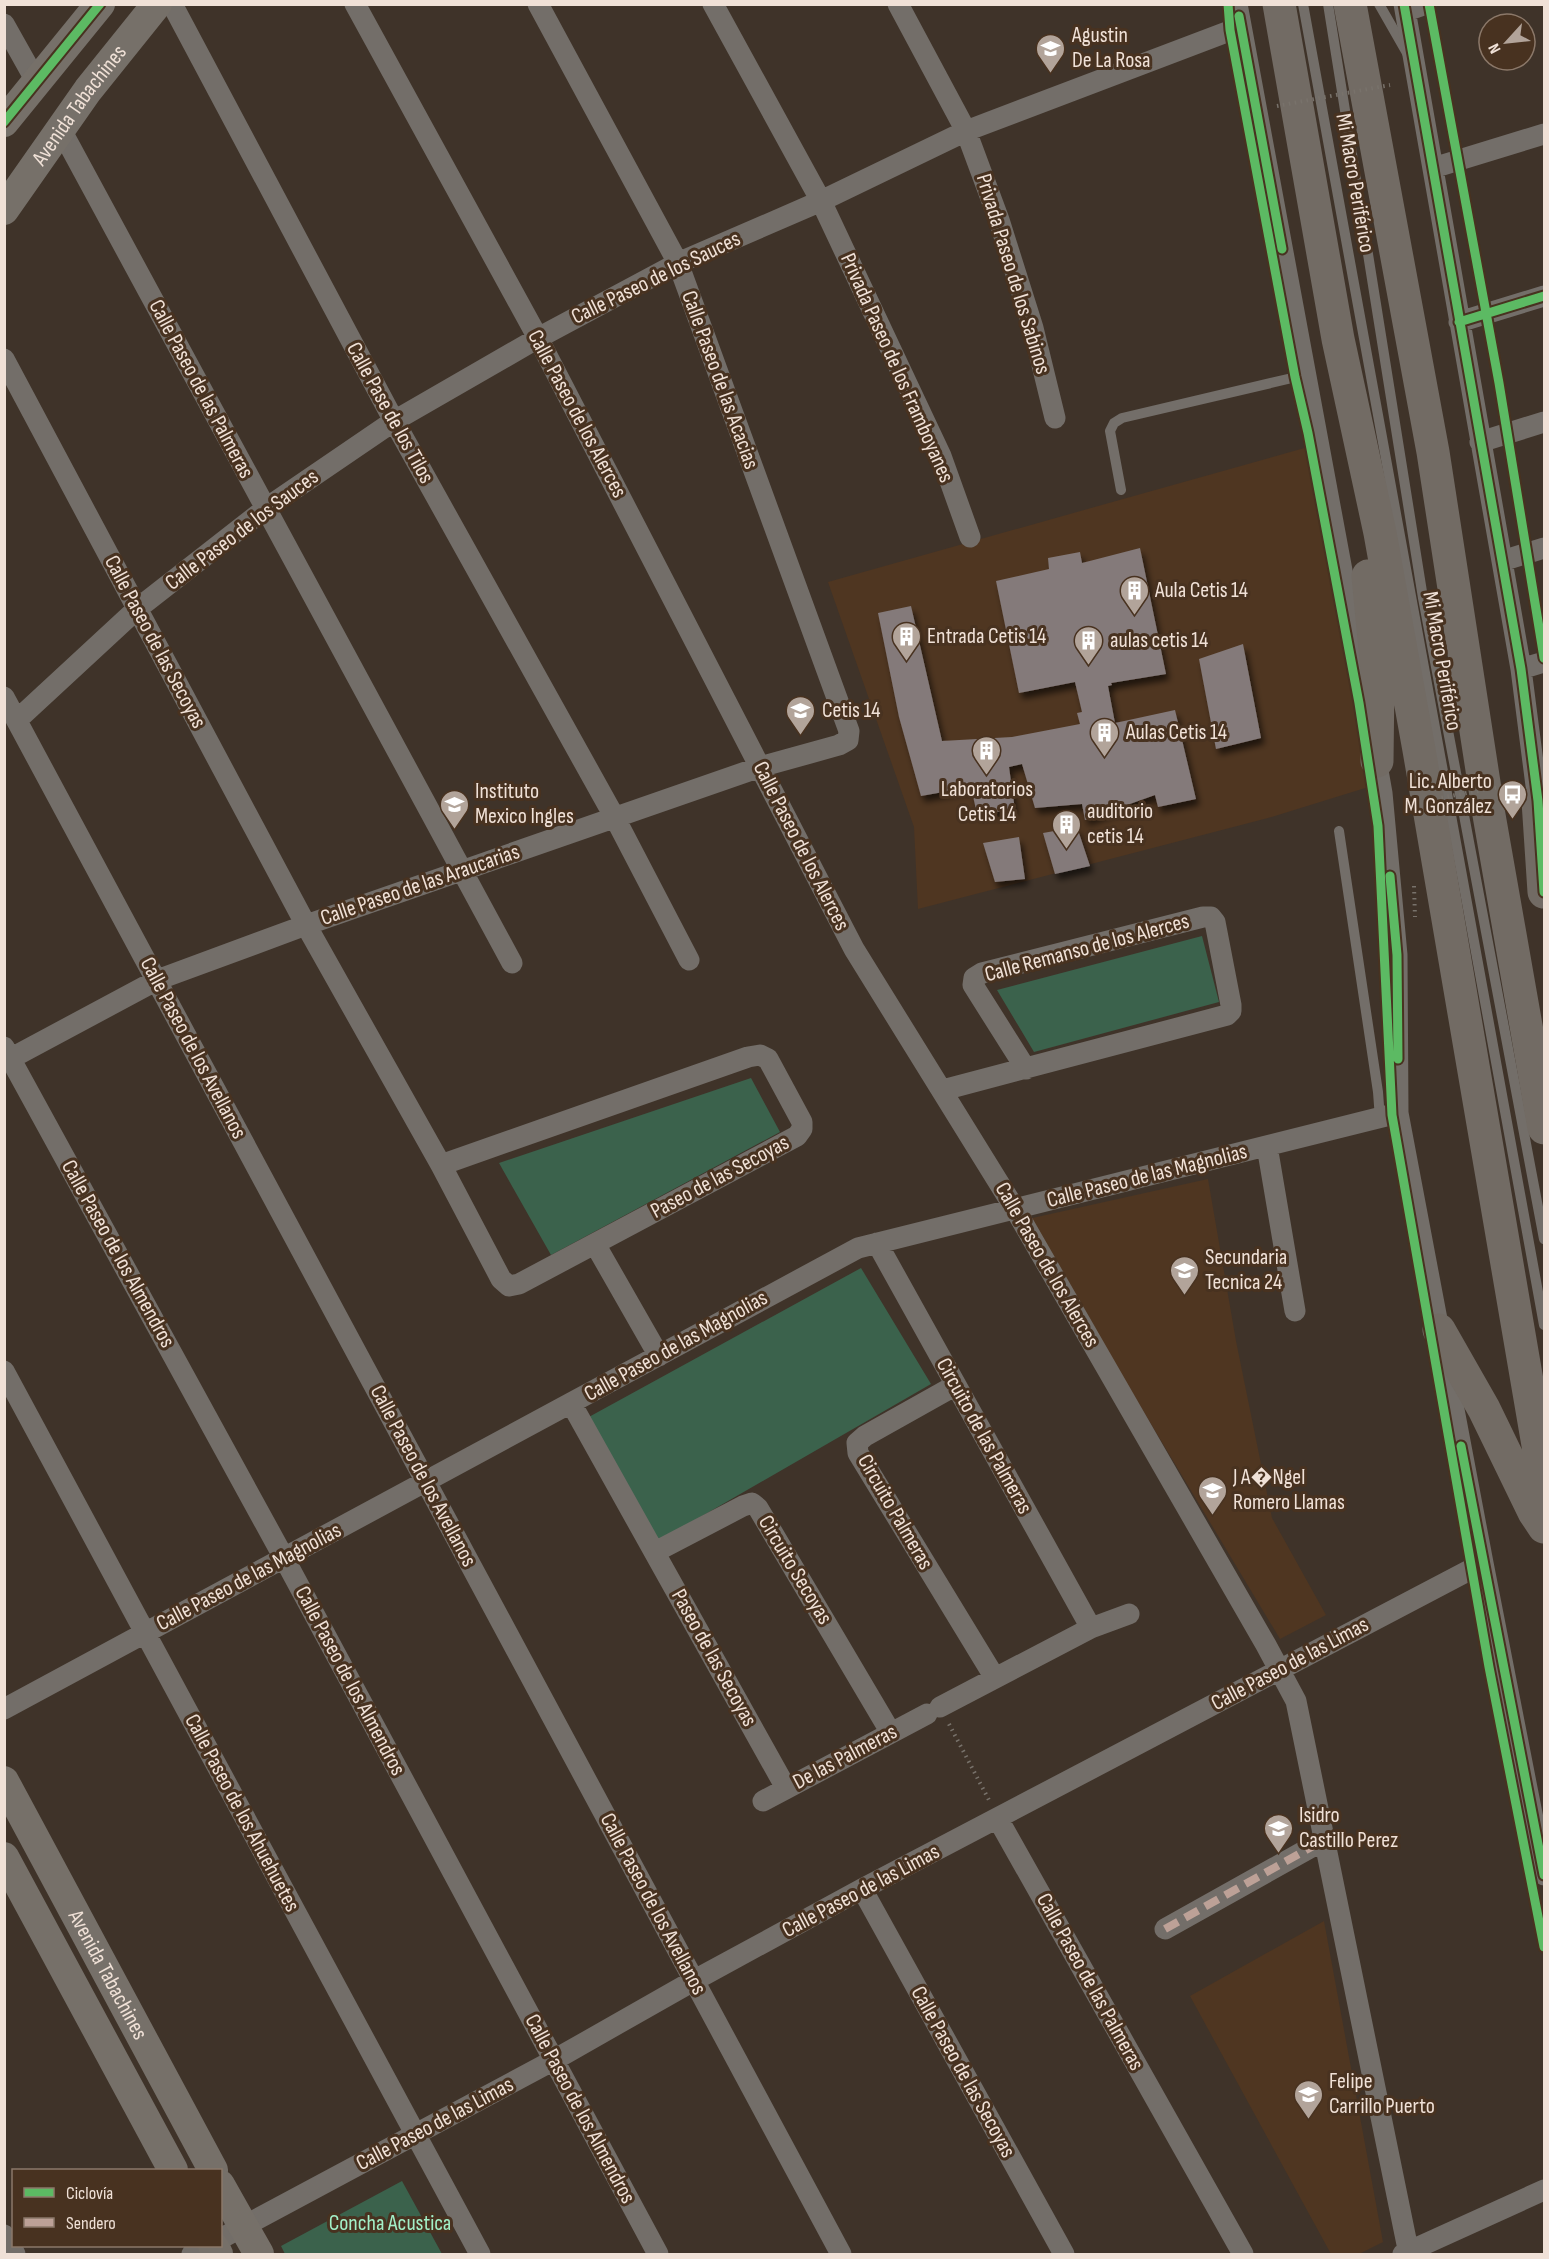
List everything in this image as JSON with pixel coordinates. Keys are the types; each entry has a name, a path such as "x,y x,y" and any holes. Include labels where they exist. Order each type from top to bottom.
{"highway":[{"path":"1278,4 1355,447 1377,669 1377,761"},
{"path":"1350,4 1433,452 1489,815 1545,1128"},
{"path":"1338,339 1382,544 1545,1480"},
{"path":"1531,795 1545,892"},
{"path":"1439,1330 1484,1409 1534,1512 1545,1527"}],"street":[{"name":"Avenida Tabachines","path":"4,210 88,90 157,4"},
{"name":"Calle Pase de los Tilos","path":"172,4 394,421 615,818 689,960"},
{"name":"Calle Paseo de los Alerces","path":"355,4 538,338 854,949 1015,1209 1296,1701 1407,2254"},
{"name":"Calle Paseo de las Acacias","path":"538,4 678,263 849,731 848,740"},
{"name":"Privada Paseo de los Framboyanes","path":"713,4 820,201 941,456 970,537"},
{"name":"Privada Paseo de los Sabinos","path":"898,4 966,131 999,220 1030,317 1055,418"},
{"path":"1237,4 1382,793 1397,955 1389,1116 1439,1330 1545,1875"},
{"path":"1426,4 1405,8 1521,669 1531,795"},
{"name":"Avenida Tabachines","path":"4,122 99,5"},
{"path":"99,5 102,20 124,45"},
{"path":"4,24 36,81"},
{"name":"Calle Paseo de los Sauces","path":"17,720 137,609 265,509 394,421 538,338 678,263 820,201 966,131 1240,27"},
{"path":"65,46 76,47 84,55 88,68 88,90"},
{"name":"Calle Paseo de las Palmeras","path":"60,128 512,963"},
{"path":"1433,168 1545,134"},
{"path":"1459,322 1545,296"},
{"name":"Calle Paseo de las Secoyas","path":"4,359 306,925"},
{"path":"1480,442 1545,422"},
{"path":"1502,561 1545,548"},
{"path":"1521,669 1545,662"},
{"name":"Calle Paseo de los Avellanos","path":"4,697 841,2254"},
{"name":"Calle Paseo de las Araucarias","path":"7,1056 157,980 306,925 760,767 839,745 848,740"},
{"name":"Calle Remanso de los Alerces","path":"943,1090 1026,1069 1227,1015 1231,1011 1231,1005 1215,922 1211,917 1203,917 993,970 974,978 973,985 1026,1069"},
{"name":"Paseo de las Secoyas","path":"306,925 441,1165 501,1279 509,1286 519,1284 596,1244 797,1136 802,1130 802,1122 768,1059 760,1055 748,1057 441,1165"},
{"name":"Calle Paseo de los Almendros","path":"7,1056 284,1558 658,2254"},
{"name":"Calle Paseo de las Magnolias","path":"4,1709 858,1248 1389,1116"},
{"path":"1267,1146 1295,1311"},
{"name":"Circuito de las Palmeras","path":"877,1243 1091,1629"},
{"path":"596,1244 659,1356"},
{"name":"Calle Paseo de los Ahuehuetes","path":"4,1371 480,2254"},
{"name":"Circuito Palmeras","path":"956,1385 865,1436 857,1443 858,1453 994,1678"},
{"name":"Paseo de las Secoyas","path":"571,1403 786,1788"},
{"name":"Circuito Secoyas","path":"656,1552 752,1503 758,1508 891,1733"},
{"name":"Calle Paseo de las Limas","path":"232,2233 554,2060 693,1980 862,1889 1483,1563"},
{"name":"De las Palmeras","path":"763,1801 994,1678 1091,1629 1129,1614"},
{"name":"Avenida Tabachines","path":"4,1781 212,2169"},
{"name":"Calle Paseo de las Palmeras","path":"998,1819 1243,2254"},
{"path":"1165,1929 1324,1840"},
{"name":"Avenida Tabachines","path":"4,1857 172,2169"},
{"name":"Calle Paseo de las Secoyas","path":"862,1889 1064,2254"},
{"path":"1407,2254 1545,2190"},
{"path":"222,2192 232,2233 259,2254"},
{"path":"4,2235 15,2254"},
{"path":"192,2254 209,2247"}],"lane":[{"name":"Mi Macro Periférico","path":"1303,4 1545,1325"},
{"name":"Mi Macro Periférico","path":"1328,4 1423,598 1545,1239"},
{"path":"1379,4 1415,66"},
{"path":"1121,490 1110,431 1114,423 1122,418 1305,375"},
{"path":"1339,831 1378,1092 1389,1116"}],"path":[{"path":"1277,106 1390,85"},
{"path":"1412,803 1531,795"},
{"path":"933,1710 998,1819"}],"shaded area":[{"path":"1308,447 1375,785 1268,818 918,909 914,827 828,582"},
{"path":"1208,1179 1236,1341 1272,1518 1326,1615 1280,1639 1028,1219"},
{"name":"Felipe Carrillo Puerto","path":"1324,1921 1383,2242 1359,2254 1331,2254 1190,1996"}],"green space":[{"path":"1202,936 1219,1002 1034,1052 997,990"},
{"path":"751,1078 780,1132 551,1255 499,1163"},
{"path":"861,1268 931,1384 657,1542 587,1418"},
{"name":"Concha Acustica","path":"402,2181 442,2254 285,2254 281,2246"}],"building":[{"path":"1140,548 1166,674 1111,683 1112,685 1108,686 1115,723 1175,710 1196,799 1158,807 1155,795 1085,820 1082,804 1035,808 1022,764 1009,767 1015,810 977,814 971,787 921,796 899,717 878,613 911,606 942,741 1012,737 1080,724 1077,713 1082,712 1075,682 1019,693 996,581 1049,569 1048,558 1080,552 1082,563"},
{"name":"Aula Cetis 14","path":"1243,644 1261,738 1216,749 1199,659"},
{"name":"auditorio cetis 14","path":"1077,827 1090,866 1055,874 1043,833"},
{"path":"1019,837 1025,879 995,882 983,843"}],"marked path":[{"path":"1165,1929 1324,1840"}],"cycle path":[{"path":"4,122 100,4"},
{"path":"1228,4 1230,30 1295,377 1308,433 1359,703 1378,826 1392,1115 1489,1667 1544,1947"},
{"path":"1404,4 1521,669 1538,801 1544,892"},
{"path":"1429,4 1499,383 1544,658"},
{"path":"1239,16 1282,249"},
{"path":"1459,322 1544,296"},
{"path":"1390,876 1397,955 1398,1059"},
{"path":"1461,1446 1544,1875"}],"place":[{"name":"Agustin De La Rosa","path":"1051,74"},
{"name":"Aula Cetis 14","path":"1134,616"},
{"name":"Entrada Cetis 14","path":"906,662"},
{"name":"aulas cetis 14","path":"1089,666"},
{"name":"Cetis 14","path":"801,736"},
{"name":"Aulas Cetis 14","path":"1105,758"},
{"name":"Laboratorios Cetis 14","path":"987,776"},
{"name":"Lic. Alberto M. González","path":"1513,820"},
{"name":"Instituto Mexico Ingles","path":"454,830"},
{"name":"auditorio cetis 14","path":"1066,850"},
{"name":"Secundaria Tecnica 24","path":"1184,1296"},
{"name":"J A�Ngel Romero Llamas","path":"1212,1516"},
{"name":"Isidro Castillo Perez","path":"1278,1854"},
{"name":"Felipe Carrillo Puerto","path":"1308,2120"}]}
